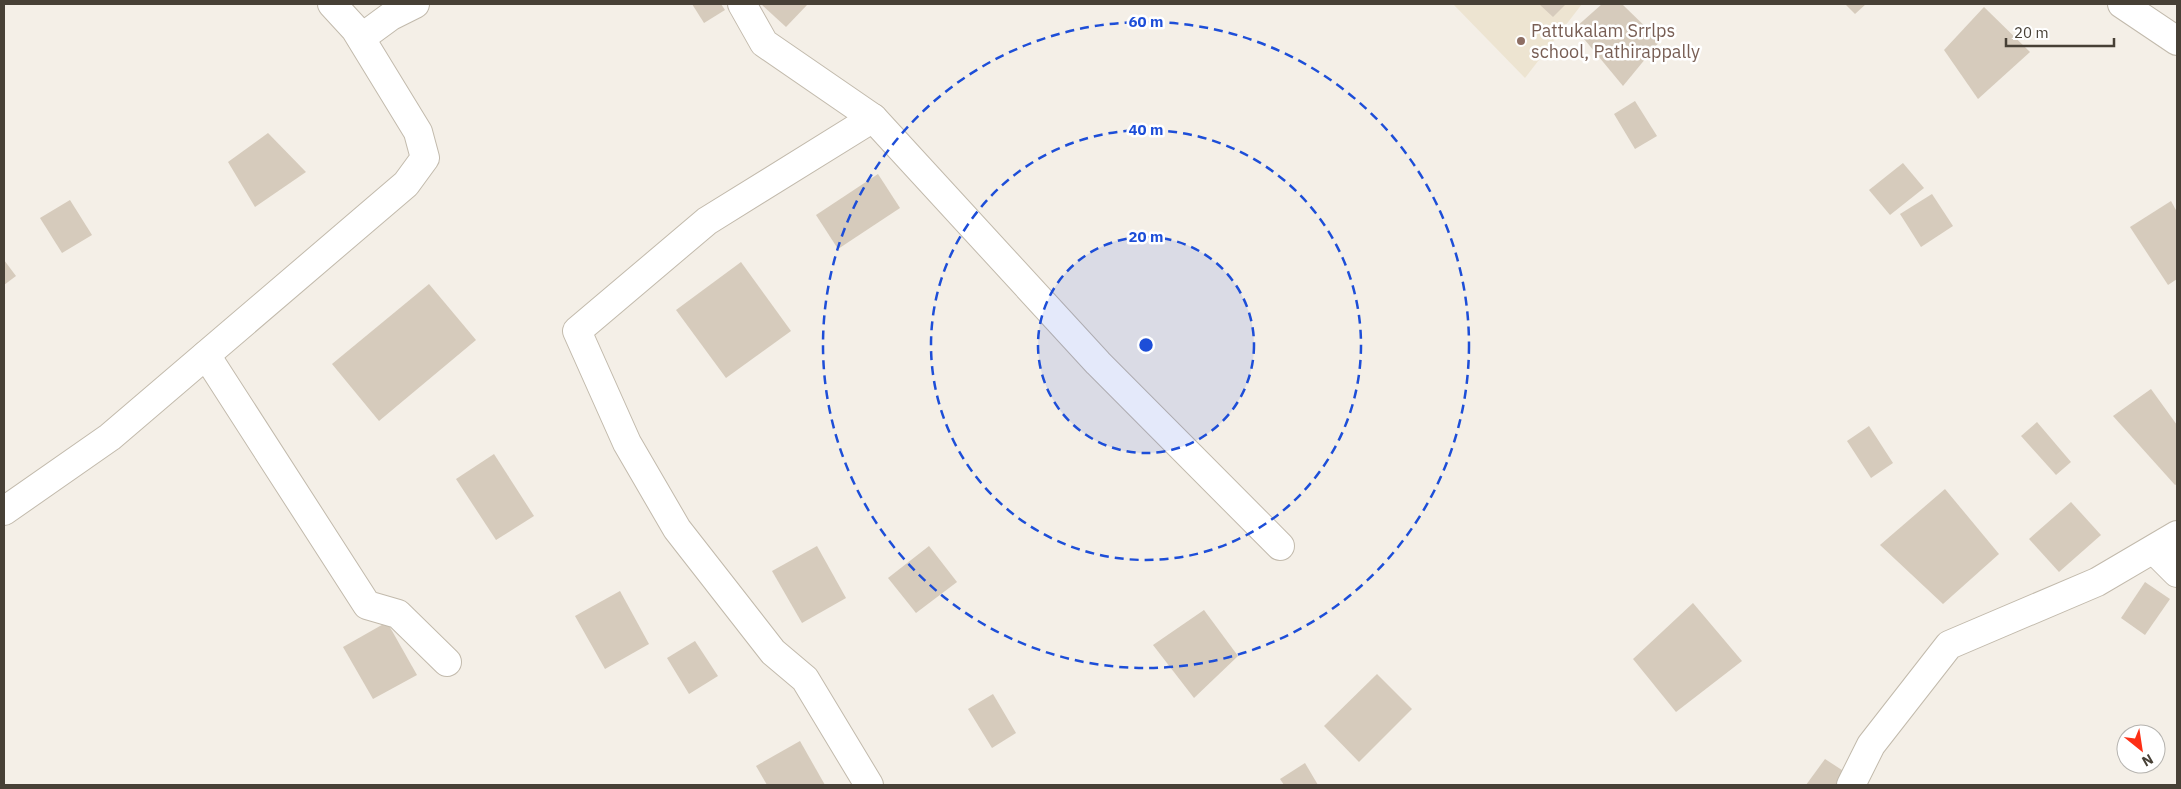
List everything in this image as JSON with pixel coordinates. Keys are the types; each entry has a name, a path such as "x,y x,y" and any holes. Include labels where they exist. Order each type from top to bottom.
{"street":[{"path":"4,511 110,437 406,184 425,158 418,132 355,29 332,4"},
{"path":"360,38 391,16 415,4"},
{"path":"742,4 764,43 873,118 1098,363 1280,546"},
{"path":"2122,4 2177,40"},
{"path":"869,785 805,679 772,652 677,529 627,443 577,331 707,222 873,118"},
{"path":"206,355 367,605 398,614 447,662"},
{"path":"1851,785 1871,745 1948,645 2098,582 2177,535"},
{"path":"2154,550 2177,573"}],"shaded area":[{"name":"Pattukalam Srrlps school, Pathirappally","path":"1453,4 1582,4 1525,78"}],"building":[{"path":"692,4 721,4 725,10 704,23"},
{"path":"761,4 808,4 786,27"},
{"path":"1539,4 1566,4 1553,17"},
{"path":"1602,4 1622,4 1660,41 1623,86 1575,28"},
{"path":"1845,4 1866,4 1855,14"},
{"path":"1984,7 2030,52 1978,99 1944,50"},
{"path":"1635,101 1657,136 1635,149 1614,114"},
{"path":"268,133 306,172 255,207 228,162"},
{"path":"1903,163 1924,188 1890,215 1869,190"},
{"path":"878,174 900,208 838,249 816,215"},
{"path":"1932,194 1953,226 1921,247 1900,214"},
{"path":"70,200 92,235 62,253 40,218"},
{"path":"2171,201 2177,212 2177,279 2168,285 2130,227"},
{"path":"4,260 16,276 4,285"},
{"path":"741,262 791,331 726,378 676,310"},
{"path":"429,284 476,340 379,421 332,364"},
{"path":"2151,389 2177,425 2177,484 2175,485 2113,416"},
{"path":"2037,422 2071,462 2056,475 2021,436"},
{"path":"1869,426 1893,463 1871,478 1847,441"},
{"path":"494,454 534,516 496,540 456,479"},
{"path":"1945,489 1999,554 1943,604 1880,545"},
{"path":"2071,502 2101,535 2059,572 2029,539"},
{"path":"817,546 846,598 802,623 772,571"},
{"path":"929,546 957,582 916,613 888,578"},
{"path":"2145,582 2170,599 2145,635 2121,618"},
{"path":"620,591 649,644 605,669 575,616"},
{"path":"1693,603 1742,661 1676,712 1633,659"},
{"path":"1204,610 1238,656 1194,698 1153,645"},
{"path":"387,622 417,675 373,699 343,647"},
{"path":"695,641 718,676 689,694 667,658"},
{"path":"1377,674 1412,709 1359,762 1324,726"},
{"path":"993,694 1016,733 992,748 968,709"},
{"path":"800,741 825,785 767,785 756,766"},
{"path":"1825,759 1845,772 1836,785 1806,785"},
{"path":"1305,763 1318,785 1284,785 1280,779"}],"place":[{"name":"Pattukalam Srrlps school, Pathirappally","path":"1521,41"}]}
